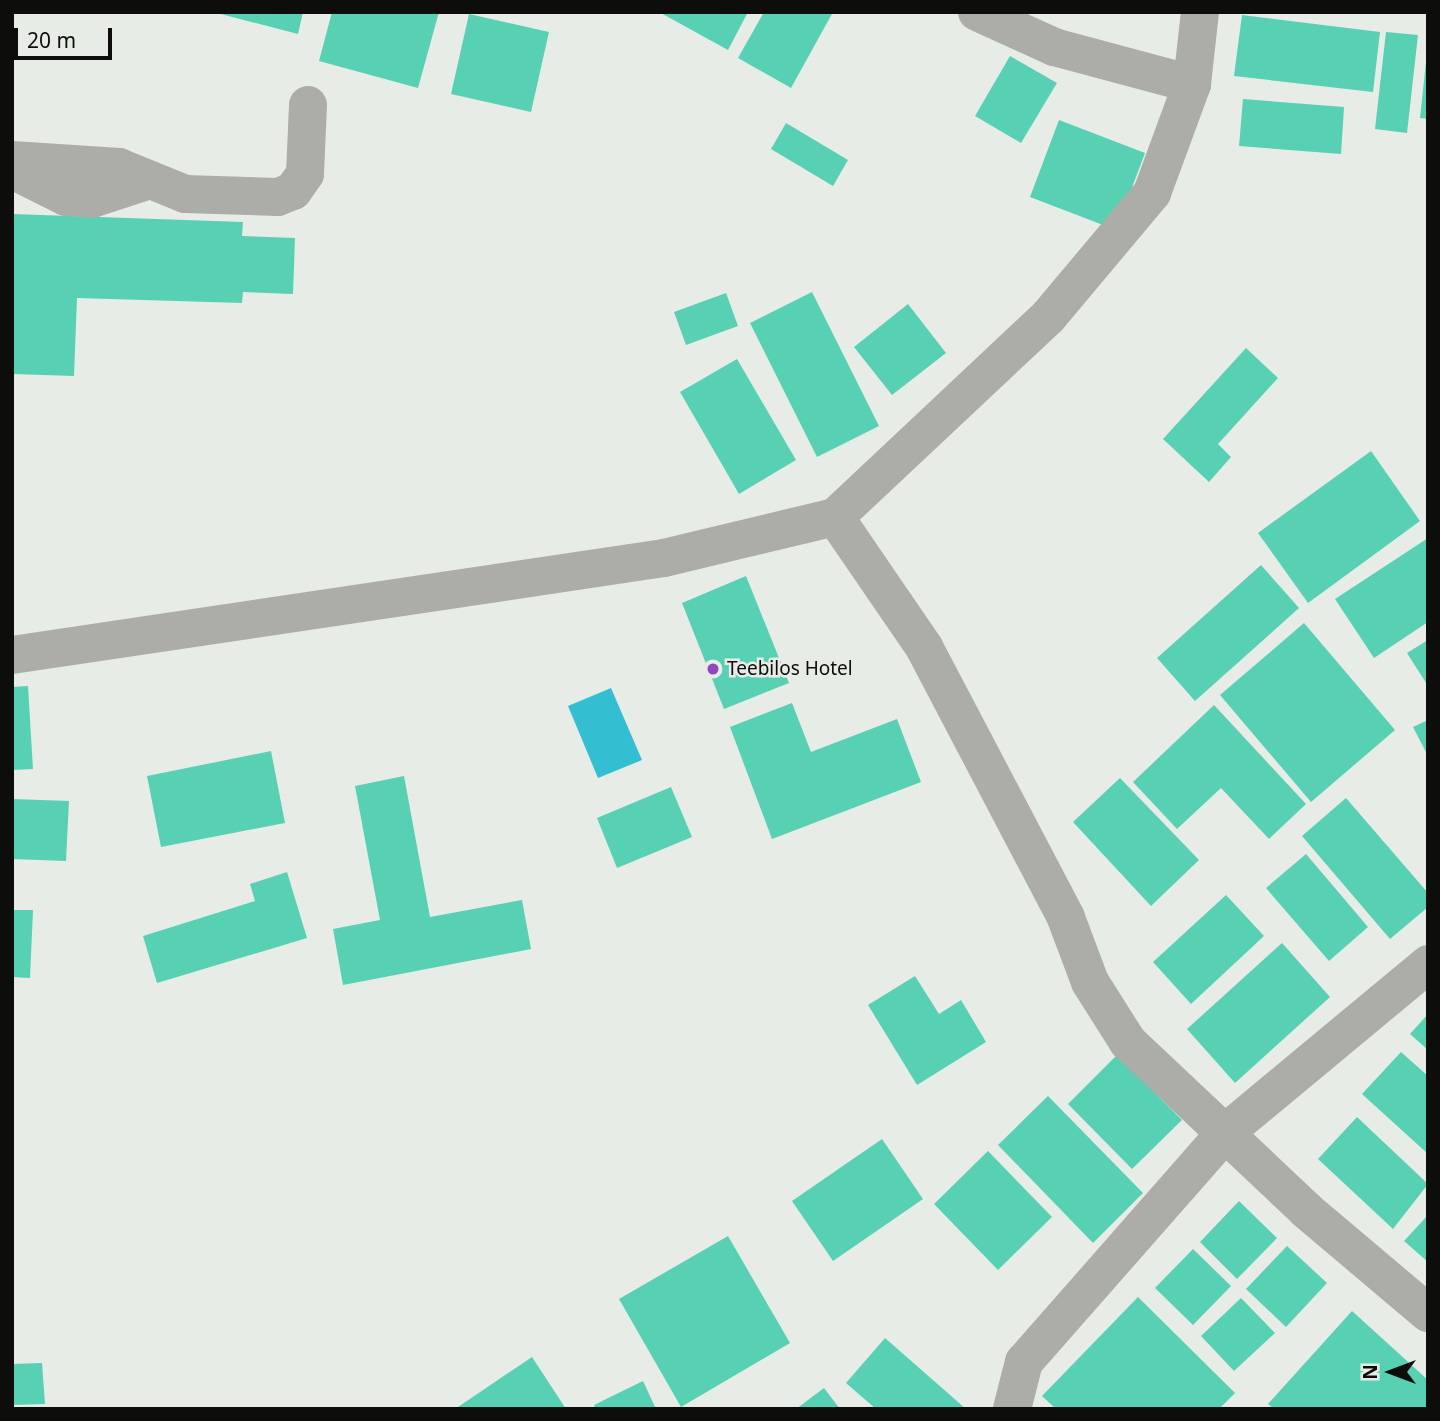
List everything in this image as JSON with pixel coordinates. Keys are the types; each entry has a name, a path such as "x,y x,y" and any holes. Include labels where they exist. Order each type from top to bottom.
{"street":[{"path":"978,12 1054,47 1192,85"},
{"path":"12,655 664,558 835,517 1048,317 1143,203 1192,85 1200,12"},
{"path":"12,160 119,167 185,194 243,200 293,191 304,174 308,105"},
{"path":"12,170 66,197 92,200 150,180"},
{"path":"835,517 924,647 968,726 1066,918 1090,982 1128,1042 1428,1313"},
{"path":"1012,1409 1024,1362 1226,1132 1428,964"}],"water":[{"path":"611,688 642,760 598,778 568,706"}],"building":[{"path":"213,12 303,12 298,34"},
{"path":"332,12 439,12 418,88 319,61"},
{"path":"659,12 748,12 728,50"},
{"path":"764,12 833,12 791,88 738,58"},
{"path":"469,14 549,32 531,112 451,94"},
{"path":"1242,15 1380,32 1373,92 1234,76"},
{"path":"1386,32 1418,35 1407,133 1375,129"},
{"path":"1010,56 1057,83 1021,143 975,116"},
{"path":"1428,62 1428,119 1420,118"},
{"path":"1243,99 1344,107 1341,154 1239,146"},
{"path":"1059,120 1145,153 1116,230 1030,197"},
{"path":"786,123 848,160 833,186 771,149"},
{"path":"12,214 243,222 242,236 295,238 293,294 243,292 242,303 77,298 74,376 12,374"},
{"path":"812,292 879,426 817,457 750,323"},
{"path":"726,293 738,326 686,345 674,312"},
{"path":"908,304 946,353 892,395 854,347"},
{"path":"1246,348 1278,378 1218,444 1231,457 1209,482 1163,439"},
{"path":"737,359 796,460 739,494 680,392"},
{"path":"1371,451 1420,521 1308,603 1258,533"},
{"path":"1428,538 1428,622 1374,658 1335,599"},
{"path":"1261,565 1299,608 1195,701 1157,658"},
{"path":"746,576 789,683 724,709 682,603"},
{"path":"1304,623 1395,730 1311,802 1220,695"},
{"path":"1428,640 1428,686 1407,653"},
{"path":"28,686 33,769 12,770 12,687"},
{"path":"792,703 811,752 897,719 921,782 772,839 730,727"},
{"path":"1214,705 1306,804 1269,839 1221,788 1177,829 1133,782"},
{"path":"1428,720 1428,756 1413,727"},
{"path":"271,751 285,823 161,847 147,776"},
{"path":"404,776 430,917 522,900 531,949 343,985 333,929 380,920 355,786"},
{"path":"1120,778 1199,860 1151,906 1073,822"},
{"path":"671,787 692,837 617,868 597,818"},
{"path":"1346,798 1428,893 1428,907 1390,939 1302,836"},
{"path":"12,799 69,801 66,861 12,859"},
{"path":"1306,854 1368,927 1329,961 1266,888"},
{"path":"287,872 307,938 157,983 143,936 255,901 250,884"},
{"path":"1226,895 1264,936 1191,1004 1153,962"},
{"path":"12,910 33,910 30,978 12,977"},
{"path":"1282,943 1330,997 1235,1083 1187,1029"},
{"path":"915,976 939,1014 961,1000 986,1042 917,1085 868,1005"},
{"path":"1428,1014 1428,1050 1410,1034"},
{"path":"1401,1052 1428,1076 1428,1154 1362,1094"},
{"path":"1117,1055 1182,1120 1132,1169 1068,1104"},
{"path":"1048,1096 1143,1193 1093,1243 998,1145"},
{"path":"1357,1117 1428,1184 1393,1229 1318,1159"},
{"path":"882,1139 923,1199 833,1261 792,1201"},
{"path":"988,1151 1052,1217 998,1270 934,1204"},
{"path":"1239,1201 1277,1238 1237,1279 1200,1242"},
{"path":"1428,1215 1428,1262 1404,1241"},
{"path":"728,1236 790,1343 681,1407 619,1299"},
{"path":"1287,1246 1327,1283 1286,1327 1246,1289"},
{"path":"1193,1249 1231,1286 1193,1325 1155,1288"},
{"path":"1138,1297 1235,1393 1219,1409 1056,1409 1042,1396"},
{"path":"1241,1298 1275,1333 1234,1371 1201,1336"},
{"path":"1352,1311 1428,1380 1428,1409 1274,1409 1268,1404"},
{"path":"885,1338 966,1409 876,1409 846,1383"},
{"path":"532,1357 566,1409 455,1409"},
{"path":"42,1363 45,1404 12,1405 12,1364"},
{"path":"643,1381 656,1409 596,1409 594,1405"},
{"path":"824,1388 840,1409 796,1409"}],"place":[{"name":"Teebilos Hotel","path":"713,669"}]}
